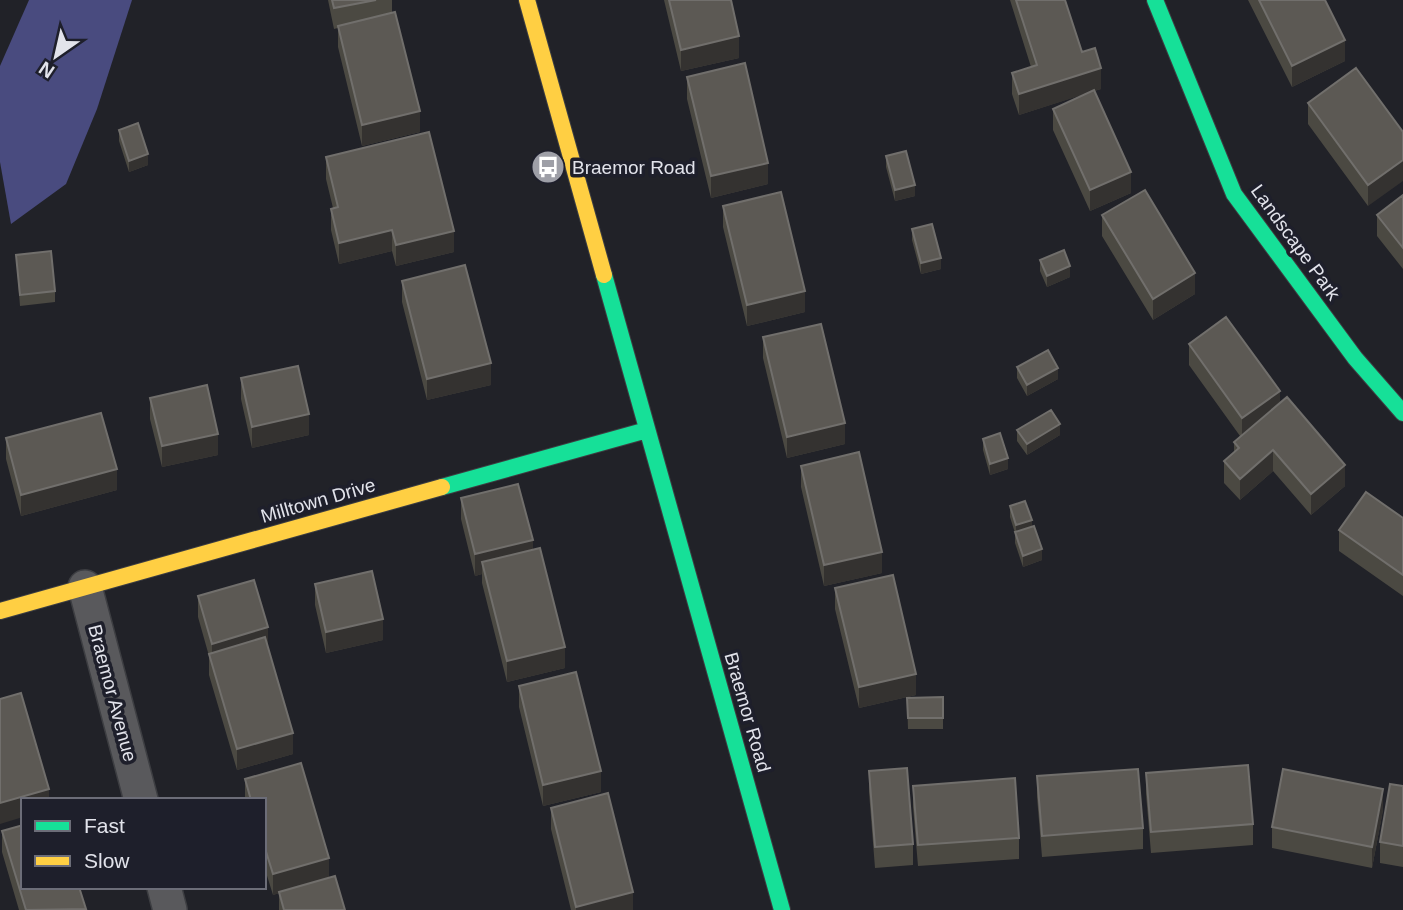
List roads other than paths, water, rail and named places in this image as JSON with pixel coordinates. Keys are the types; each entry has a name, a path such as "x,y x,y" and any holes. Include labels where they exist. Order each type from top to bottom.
{"street":[{"name":"Braemor Road","path":"527,0 782,910"},
{"name":"Landscape Park","path":"1156,0 1234,194 1355,358 1403,413"},
{"name":"Milltown Drive","path":"0,611 647,430"},
{"name":"Braemor Avenue","path":"85,587 140,798"},
{"path":"165,889 170,910"}],"place":[{"name":"Braemor Road","path":"548,167"}]}
